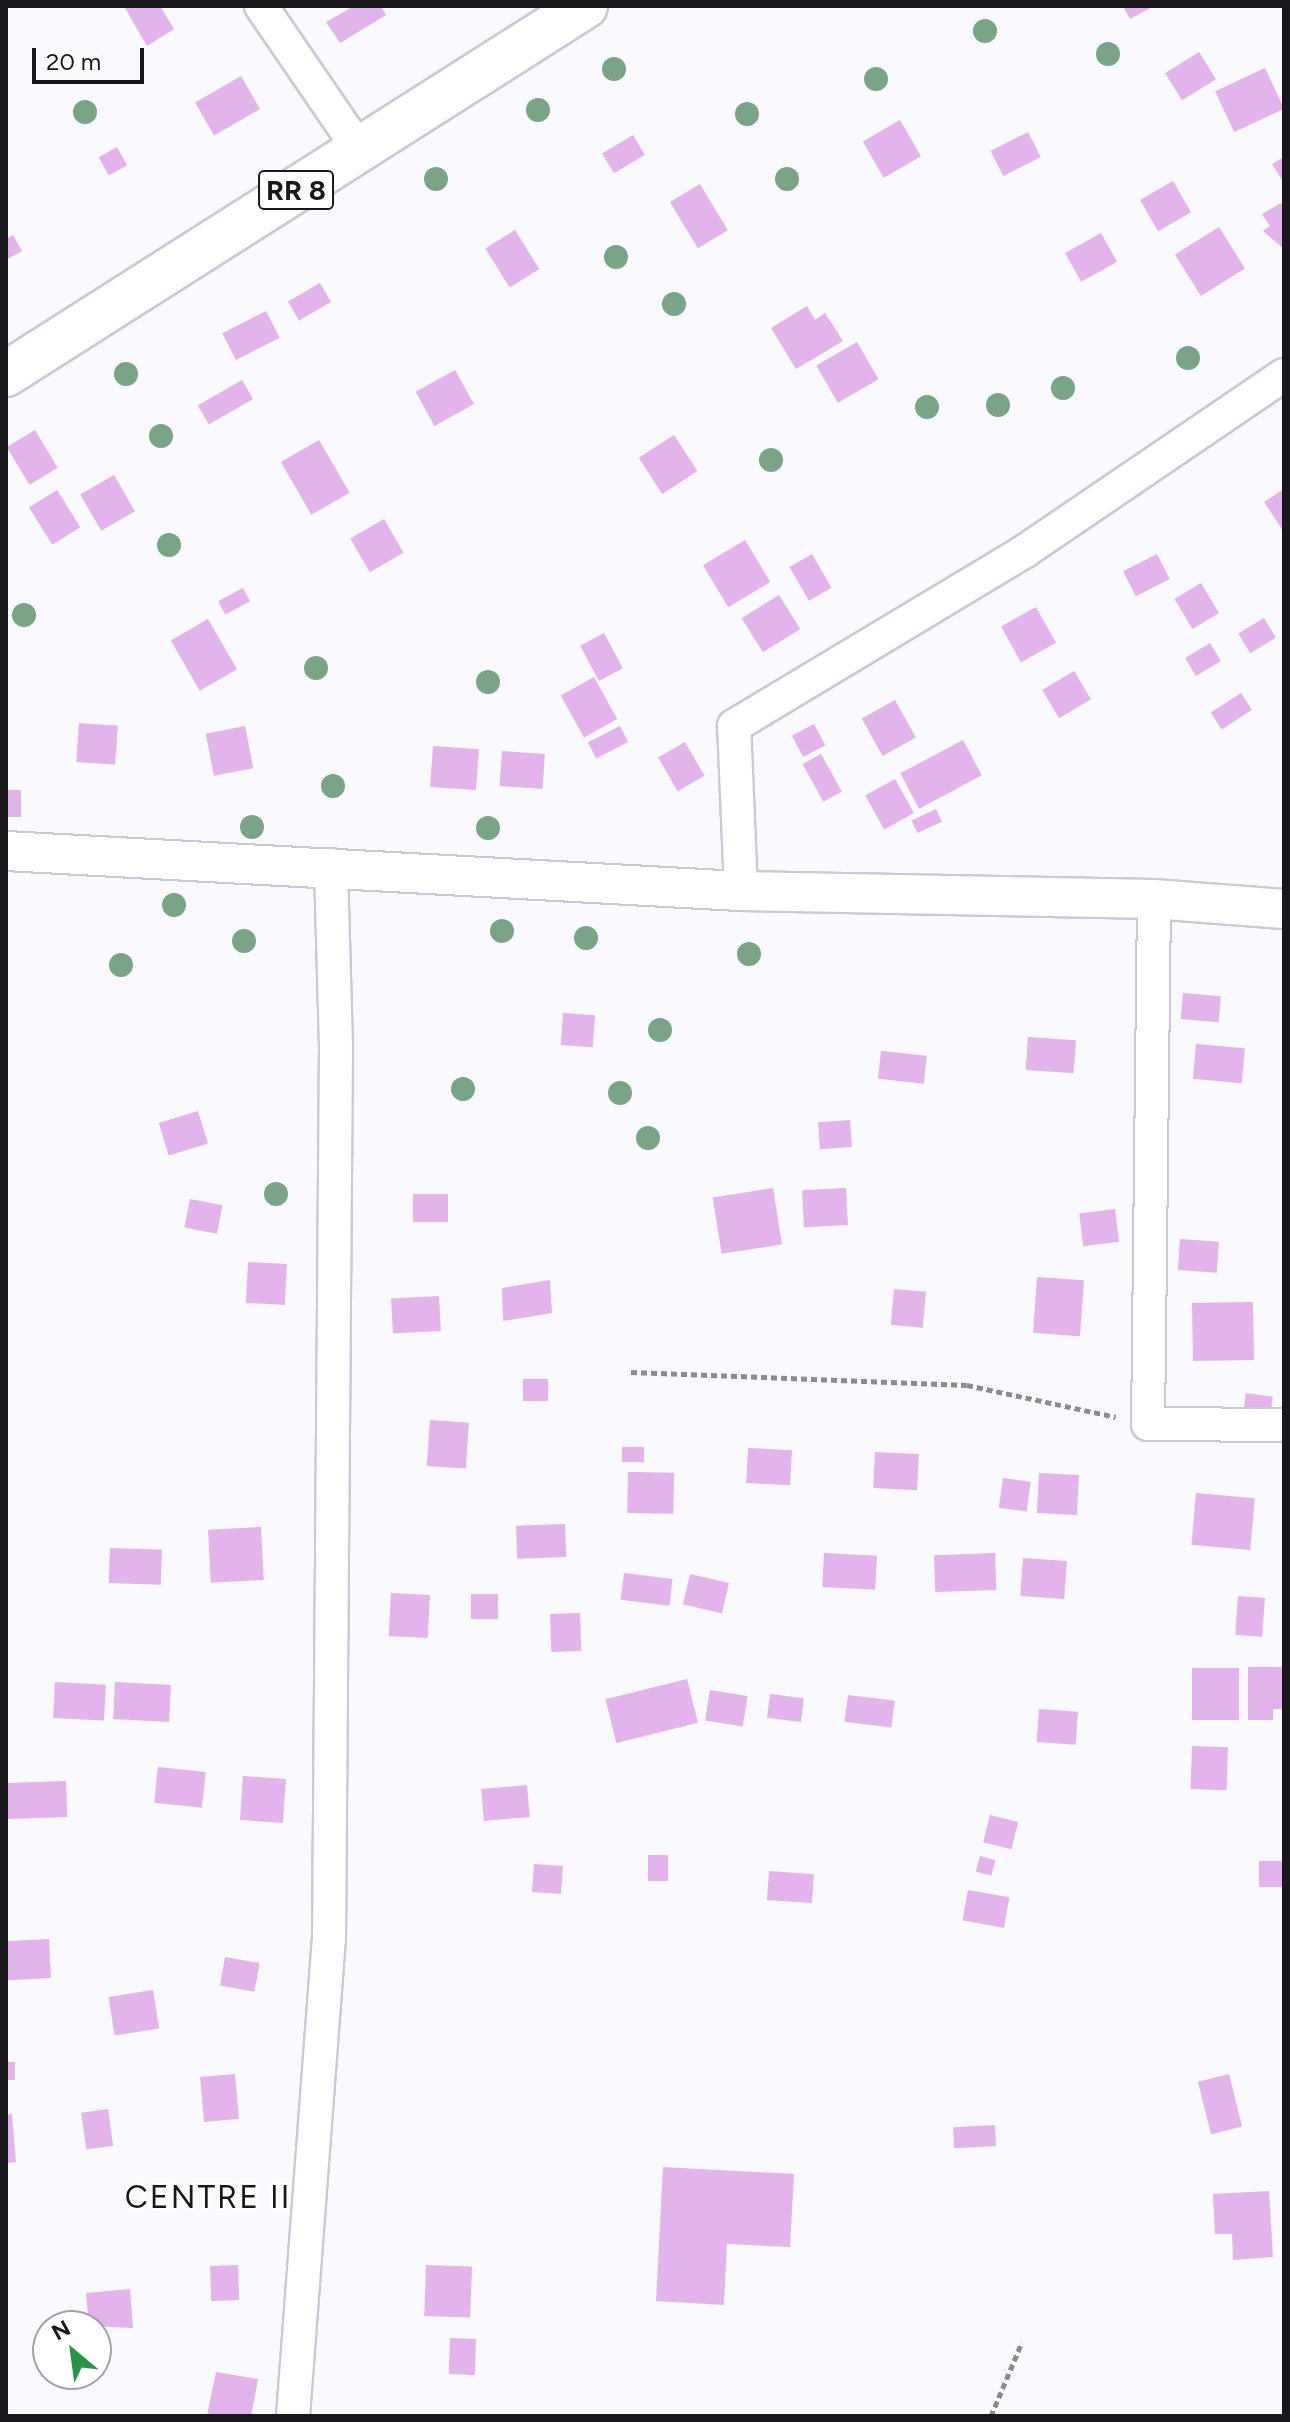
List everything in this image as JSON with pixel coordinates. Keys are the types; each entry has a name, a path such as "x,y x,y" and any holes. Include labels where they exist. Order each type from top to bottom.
{"main road":[{"name":"RR 8","path":"6,374 585,6"}],"street":[{"path":"261,6 359,149"},
{"path":"741,891 734,726 1025,551 1284,375"},
{"path":"6,851 331,865 741,891 1154,899 1284,909"},
{"path":"293,2416 329,1939 336,1063 331,865"},
{"path":"1154,899 1148,1424 1284,1425"}],"path":[{"path":"631,1372 967,1385 1148,1424"},
{"path":"991,2416 1022,2342"}],"building":[{"path":"160,6 174,29 147,46 125,8"},
{"path":"354,6 381,6 386,15 340,43 326,22"},
{"path":"1123,6 1154,6 1130,19"},
{"path":"1199,52 1216,79 1182,100 1165,73"},
{"path":"1265,68 1284,109 1234,132 1215,91"},
{"path":"241,76 260,109 214,135 195,102"},
{"path":"900,120 921,156 884,178 863,142"},
{"path":"1028,132 1041,157 1003,176 991,151"},
{"path":"633,135 645,155 614,173 602,154"},
{"path":"117,147 127,165 109,176 99,157"},
{"path":"1284,157 1284,183 1272,164"},
{"path":"1173,181 1191,212 1158,231 1140,200"},
{"path":"700,184 728,230 698,248 670,202"},
{"path":"1281,203 1284,207 1284,249 1263,231 1270,226 1262,214"},
{"path":"1219,227 1245,269 1201,296 1175,255"},
{"path":"515,230 539,269 510,288 485,249"},
{"path":"1101,233 1117,262 1081,282 1065,253"},
{"path":"13,235 22,251 6,260 6,239"},
{"path":"320,283 331,302 299,321 288,302"},
{"path":"807,306 815,320 825,313 843,341 796,369 771,328"},
{"path":"266,311 280,338 236,360 222,333"},
{"path":"857,342 878,379 838,403 816,366"},
{"path":"455,370 474,404 435,426 416,392"},
{"path":"242,380 253,399 209,425 198,406"},
{"path":"35,430 58,468 29,485 7,447"},
{"path":"674,435 697,471 662,494 639,458"},
{"path":"319,440 350,493 311,515 281,462"},
{"path":"114,475 135,511 101,531 80,494"},
{"path":"1284,489 1284,532 1264,502"},
{"path":"57,490 80,527 52,545 29,507"},
{"path":"384,519 403,553 370,572 350,538"},
{"path":"745,540 770,582 728,607 703,565"},
{"path":"812,554 832,588 809,601 789,567"},
{"path":"1157,554 1170,579 1136,596 1123,571"},
{"path":"1201,583 1219,613 1192,629 1174,599"},
{"path":"243,588 250,601 225,614 218,601"},
{"path":"779,595 800,629 763,652 742,618"},
{"path":"1036,607 1056,643 1021,662 1001,626"},
{"path":"1264,618 1276,638 1250,653 1238,633"},
{"path":"208,619 237,669 200,691 171,640"},
{"path":"604,633 623,668 599,681 580,646"},
{"path":"1210,643 1221,661 1196,676 1185,658"},
{"path":"1074,671 1091,699 1059,718 1042,690"},
{"path":"594,677 617,719 584,737 561,695"},
{"path":"1241,693 1252,710 1222,729 1211,713"},
{"path":"895,700 916,738 883,756 862,718"},
{"path":"79,723 118,726 115,765 76,762"},
{"path":"814,724 825,745 803,757 792,736"},
{"path":"245,726 253,768 214,776 206,734"},
{"path":"620,726 628,742 596,758 588,742"},
{"path":"963,740 982,775 919,809 900,773"},
{"path":"685,742 704,776 678,791 658,758"},
{"path":"433,746 479,749 476,790 430,787"},
{"path":"502,751 545,754 542,789 500,786"},
{"path":"821,754 842,792 823,802 803,764"},
{"path":"895,779 914,813 884,830 865,795"},
{"path":"6,790 21,790 21,817 6,817"},
{"path":"936,809 942,822 917,833 912,820"},
{"path":"1183,993 1221,996 1219,1022 1181,1019"},
{"path":"563,1013 595,1015 593,1047 561,1045"},
{"path":"1028,1037 1076,1040 1074,1073 1026,1070"},
{"path":"1196,1044 1245,1048 1242,1083 1193,1079"},
{"path":"881,1051 927,1056 924,1084 878,1079"},
{"path":"198,1111 208,1144 169,1156 159,1123"},
{"path":"850,1120 852,1147 820,1149 818,1122"},
{"path":"773,1188 782,1244 722,1254 713,1198"},
{"path":"846,1188 848,1225 804,1227 802,1190"},
{"path":"413,1194 448,1194 448,1222 413,1222"},
{"path":"190,1199 222,1205 217,1234 184,1227"},
{"path":"1115,1209 1119,1242 1083,1246 1079,1213"},
{"path":"1180,1239 1219,1242 1217,1273 1178,1270"},
{"path":"248,1262 287,1264 285,1305 246,1303"},
{"path":"1037,1277 1084,1280 1080,1336 1033,1333"},
{"path":"550,1280 552,1313 503,1321 502,1288"},
{"path":"894,1289 926,1292 923,1328 891,1325"},
{"path":"439,1296 441,1331 393,1333 391,1299"},
{"path":"1253,1302 1254,1360 1193,1361 1192,1303"},
{"path":"523,1379 548,1379 548,1401 523,1401"},
{"path":"1246,1393 1273,1397 1271,1413 1244,1409"},
{"path":"430,1420 469,1423 466,1469 427,1466"},
{"path":"622,1447 644,1447 644,1462 622,1462"},
{"path":"748,1448 792,1450 790,1485 746,1483"},
{"path":"875,1452 919,1454 917,1490 873,1488"},
{"path":"628,1472 674,1473 673,1514 627,1513"},
{"path":"1039,1473 1079,1475 1077,1515 1037,1513"},
{"path":"1003,1478 1031,1482 1027,1512 999,1508"},
{"path":"1196,1493 1255,1498 1250,1550 1191,1545"},
{"path":"565,1524 566,1557 517,1559 516,1526"},
{"path":"261,1527 264,1580 211,1583 208,1530"},
{"path":"110,1548 162,1550 161,1585 109,1583"},
{"path":"824,1553 877,1556 875,1590 822,1587"},
{"path":"995,1553 996,1590 935,1592 934,1555"},
{"path":"1023,1558 1067,1561 1064,1599 1020,1596"},
{"path":"624,1573 673,1579 669,1606 621,1600"},
{"path":"690,1574 729,1583 722,1613 683,1604"},
{"path":"391,1593 430,1595 428,1638 389,1636"},
{"path":"471,1594 498,1594 498,1619 471,1619"},
{"path":"1238,1596 1265,1598 1262,1637 1235,1635"},
{"path":"580,1613 581,1651 551,1652 550,1614"},
{"path":"1248,1667 1284,1667 1284,1709 1273,1709 1273,1720 1248,1720"},
{"path":"1192,1668 1239,1668 1239,1720 1192,1720"},
{"path":"687,1679 698,1723 616,1743 605,1699"},
{"path":"55,1682 106,1685 104,1721 53,1718"},
{"path":"115,1682 171,1685 169,1722 113,1719"},
{"path":"710,1690 748,1696 743,1727 705,1721"},
{"path":"770,1694 804,1698 801,1722 767,1718"},
{"path":"848,1695 895,1701 891,1728 845,1722"},
{"path":"1039,1709 1078,1712 1076,1745 1037,1742"},
{"path":"1192,1746 1228,1747 1226,1790 1190,1789"},
{"path":"158,1767 206,1772 202,1808 154,1803"},
{"path":"243,1776 286,1779 283,1823 240,1820"},
{"path":"66,1781 67,1817 7,1819 6,1783"},
{"path":"527,1785 530,1817 484,1821 481,1789"},
{"path":"990,1815 1018,1822 1011,1849 983,1842"},
{"path":"648,1855 668,1855 668,1881 648,1881"},
{"path":"980,1856 995,1860 991,1876 976,1871"},
{"path":"1259,1861 1284,1861 1284,1887 1259,1887"},
{"path":"534,1864 563,1866 561,1894 532,1892"},
{"path":"769,1871 814,1874 812,1903 767,1900"},
{"path":"968,1890 1009,1897 1004,1928 963,1921"},
{"path":"49,1939 51,1978 8,1980 6,1941"},
{"path":"225,1957 259,1963 254,1992 220,1986"},
{"path":"153,1990 159,2029 115,2036 109,1997"},
{"path":"6,2062 15,2062 15,2080 6,2080"},
{"path":"235,2074 239,2119 204,2122 200,2077"},
{"path":"1229,2074 1242,2126 1211,2134 1198,2082"},
{"path":"108,2109 113,2146 86,2149 81,2113"},
{"path":"12,2114 16,2162 6,2163 6,2115"},
{"path":"995,2125 996,2146 954,2148 953,2127"},
{"path":"663,2167 794,2174 790,2247 727,2244 724,2305 656,2301"},
{"path":"1269,2191 1273,2257 1233,2260 1232,2234 1215,2234 1213,2194"},
{"path":"238,2265 239,2300 211,2301 210,2266"},
{"path":"426,2265 472,2267 470,2318 424,2316"},
{"path":"130,2289 133,2328 112,2327 112,2310 88,2310 86,2293"},
{"path":"450,2338 476,2339 475,2375 449,2374"},
{"path":"216,2372 258,2379 251,2416 207,2416"}],"district":[{"name":"CENTRE II","path":"208,2197"}]}
